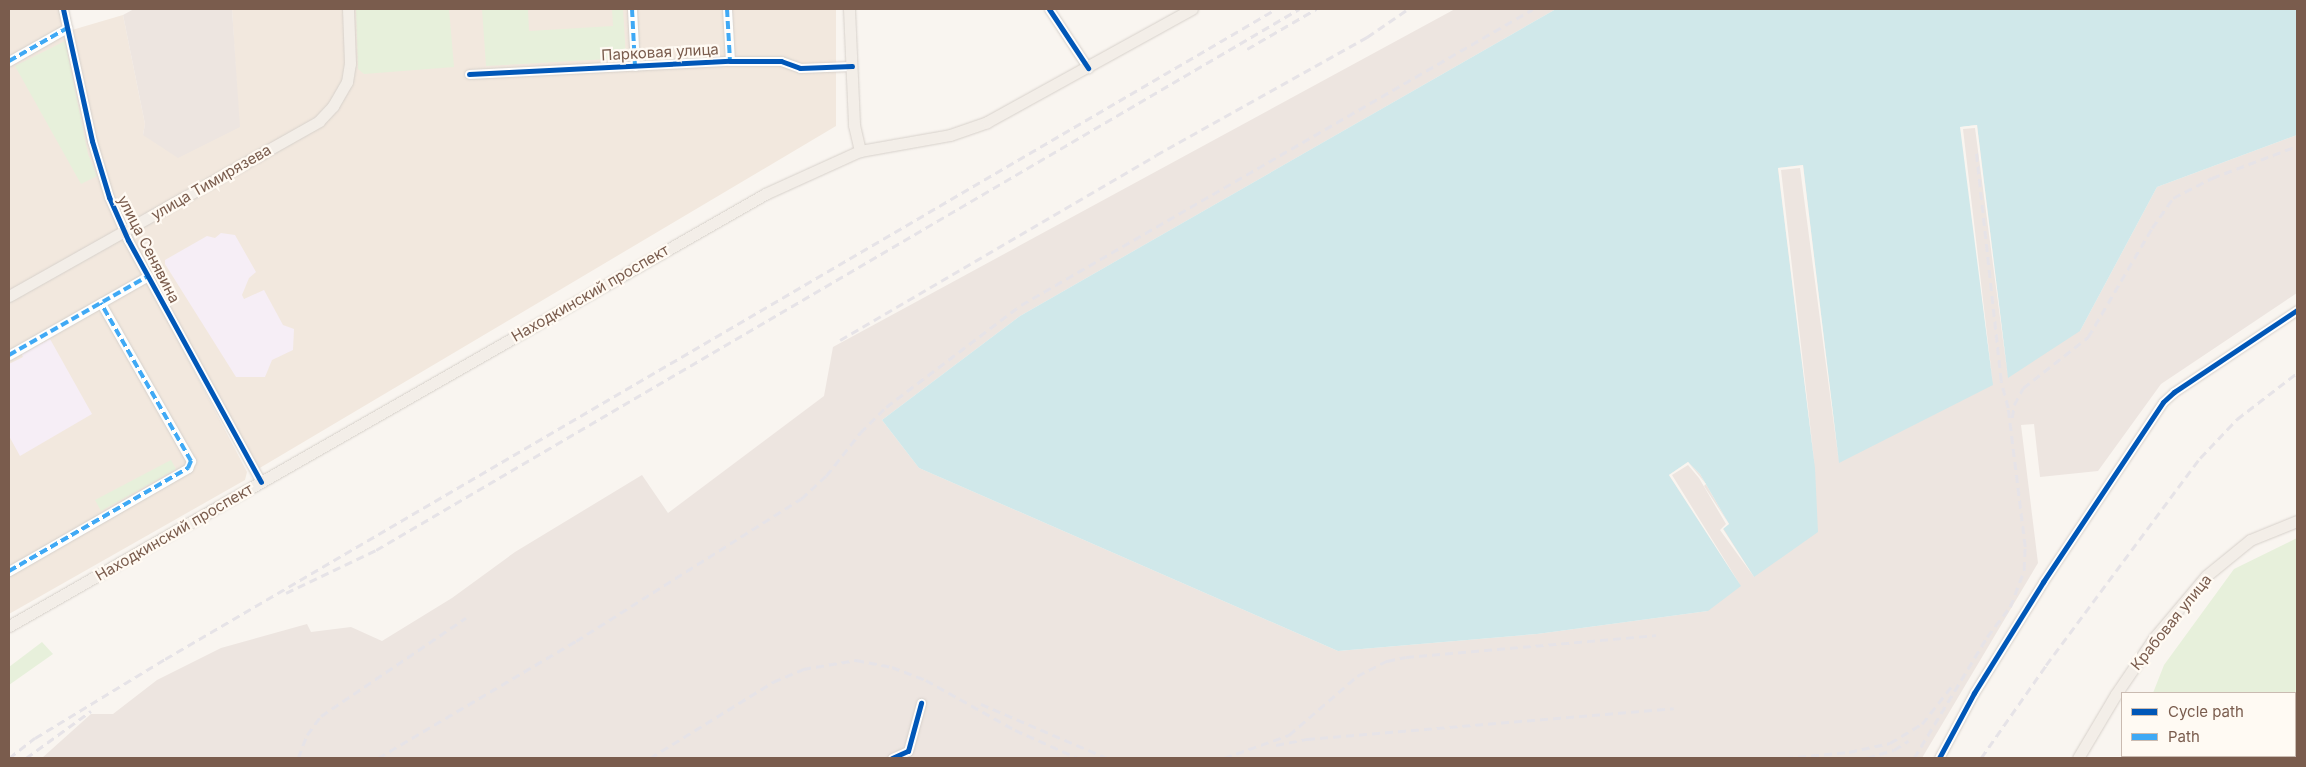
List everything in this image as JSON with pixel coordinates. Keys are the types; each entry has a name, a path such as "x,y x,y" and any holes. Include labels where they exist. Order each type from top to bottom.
{"main road":[{"name":"улица Тимирязева","path":"9,296 319,121 334,106 347,82 350,63 348,9"},
{"path":"849,9 854,125 860,151"},
{"name":"Находкинский проспект","path":"9,626 765,194 860,151 969,129 1088,68 1192,9"},
{"name":"Крабовая улица","path":"2078,758 2116,694 2154,638 2206,576 2250,540 2297,521"}],"street":[{"name":"улица Сенявина","path":"63,9 102,180 124,231 261,482"},
{"path":"632,9 635,66"},
{"path":"727,9 730,60"},
{"path":"1049,9 1088,68"},
{"path":"9,61 67,28"},
{"name":"Парковая улица","path":"469,74 730,60 781,61 800,68 852,66"},
{"path":"9,356 148,276"},
{"path":"9,571 188,468 191,461 101,303"},
{"path":"1939,758 1974,693 2043,582 2163,402 2174,392 2297,310"},
{"path":"892,758 908,751 920,703"}],"shaded area":[{"path":"9,9 60,9 116,222 247,472 245,480 9,614"},
{"path":"134,9 232,9 240,127 178,158 143,135 145,124 123,15"},
{"path":"232,9 836,9 836,126 258,469 121,218 104,179 72,30 123,15 145,124 143,135 239,127"},
{"path":"1455,9 1556,9 1020,316 882,420 919,468 1338,651 1537,634 1708,611 1669,475 1688,462 1700,474 1729,524 1754,577 1778,168 1977,125 2080,331 2157,187 2297,135 2297,293 2161,384 2098,471 2040,477 2034,424 2021,425 2038,563 1922,758 42,758 91,714 113,714 157,680 221,648 307,624 311,632 351,627 382,641 452,598 515,552 642,475 668,513 824,396 833,347"},
{"path":"221,233 235,235 256,272 249,278 242,295 244,299 264,290 283,325 294,329 293,350 272,360 265,377 236,377 165,264 165,260 207,236 215,238"},
{"path":"50,339 92,414 20,456 9,436 9,364 23,357 21,353"}],"green space":[{"path":"356,9 449,9 454,67 364,74 358,69"},
{"path":"482,9 528,9 529,31 613,26 612,9 623,9 626,58 486,66"},
{"path":"65,41 88,154 97,176 81,184 15,66"},
{"path":"171,460 176,469 101,511 95,500"},
{"path":"2297,538 2297,758 2276,757 2296,757 2296,692 2153,692 2164,665 2234,569"},
{"path":"42,642 53,654 9,685 9,667"}],"water":[{"path":"1556,9 2297,9 2297,135 2157,187 2080,331 2008,378 1977,125 1961,127 1993,385 1839,463 1803,165 1778,168 1815,468 1818,532 1754,577 1723,528 1729,524 1700,474 1688,462 1669,475 1741,586 1708,611 1537,634 1338,651 919,468 882,420 1020,316"}],"pier":[{"path":"1977,125 2008,378 1975,128 1963,129 1993,385 1960,127"},
{"path":"1803,165 1839,463 1800,168 1781,170 1815,468 1778,168"},
{"path":"1688,462 1706,484 1704,486 1729,524 1723,529 1754,577 1720,530 1726,524 1699,478 1688,465 1672,475 1741,586 1669,475"}],"railway":[{"path":"9,758 35,738 165,659 1276,9"},
{"path":"286,593 376,550 1299,9"},
{"path":"1247,49 1316,9"},
{"path":"840,340 1156,155 1367,37 1408,9"},
{"path":"378,758 576,641 801,499 826,476 860,433 886,407 1021,305 1533,9"},
{"path":"2012,418 2014,405 2023,388 2088,337 2152,228 2173,198 2212,178 2297,146"},
{"path":"1914,758 1987,637 2010,607 2024,570 2025,547 2008,408 2001,381 1976,152"},
{"path":"1981,758 2046,665 2200,458 2237,419 2297,373"},
{"path":"298,758 307,735 321,716 466,618"},
{"path":"1224,758 1289,735 1357,676 1387,661 1406,657 1656,635"},
{"path":"650,758 773,682 803,669 856,660 892,667 926,680 1015,730 1078,758"},
{"path":"1785,758 1849,752 1890,743 1922,724 1954,683"},
{"path":"981,704 1107,758"},
{"path":"1276,745 1307,739 1674,708"},
{"path":"26,758 91,711"},
{"path":"1867,758 1894,750 1908,741"}],"marked path":[{"path":"632,9 635,66"},
{"path":"727,9 730,61"},
{"path":"9,61 67,28"},
{"path":"9,355 148,276"},
{"path":"9,571 188,468 191,461 101,303"}],"cycle path":[{"path":"63,9 92,141 109,197 128,240 261,482"},
{"path":"1049,9 1088,68"},
{"path":"469,74 730,61 781,61 800,68 852,66"},
{"path":"1939,758 1974,693 2043,582 2163,402 2174,392 2297,310"},
{"path":"892,758 908,751 921,703"}]}
